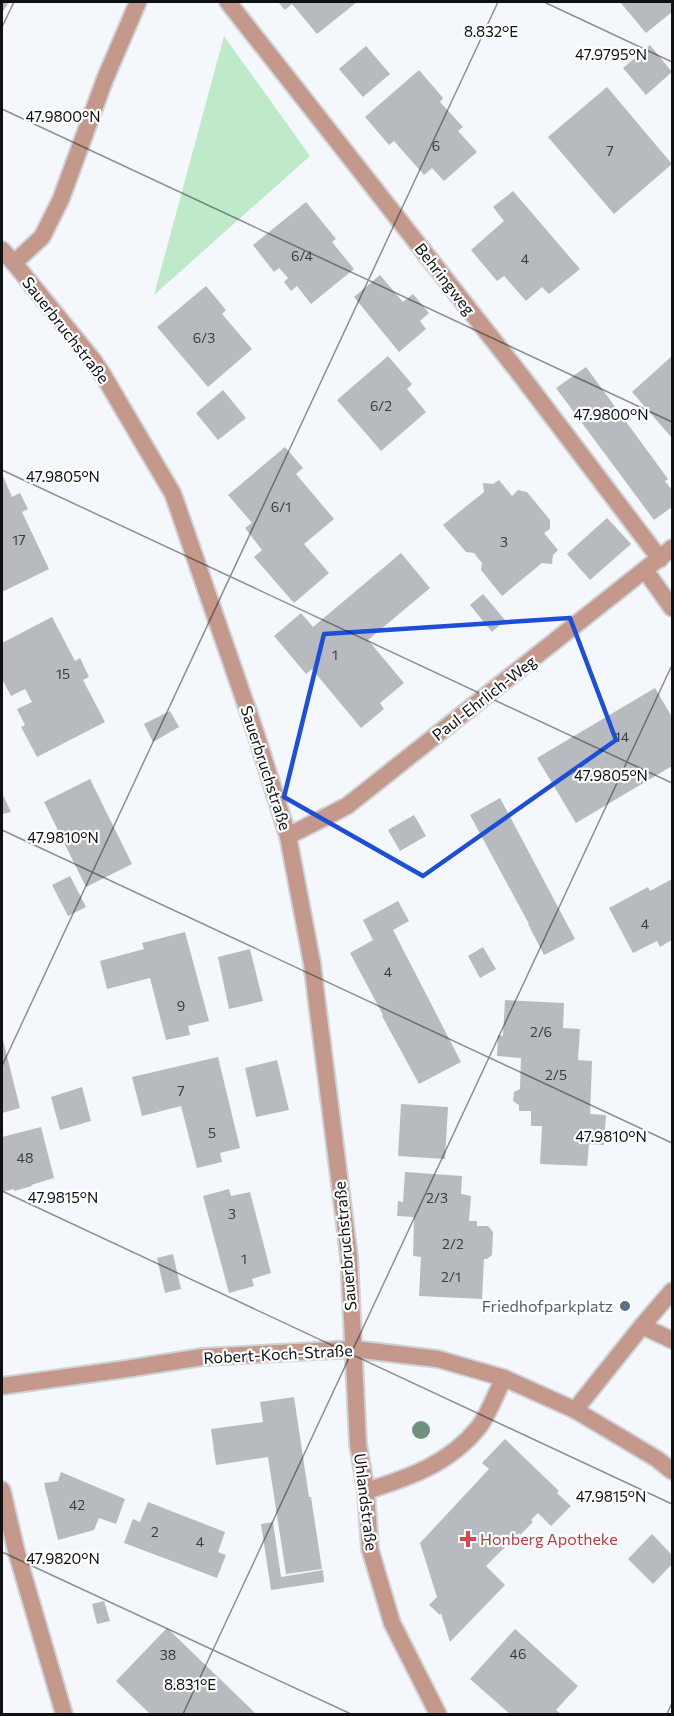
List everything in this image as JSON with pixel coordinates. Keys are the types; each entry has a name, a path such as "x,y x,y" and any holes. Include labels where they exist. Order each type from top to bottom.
{"street":[{"path":"14,263 42,237 61,199 105,79 138,2"},
{"name":"Behringweg","path":"228,2 523,378 666,553"},
{"name":"Sauerbruchstraße","path":"2,250 104,375 173,494 255,731 288,836 312,963 349,1256 354,1349"},
{"name":"Paul-Ehrlich-Weg","path":"288,836 347,806 666,553"},
{"path":"645,570 672,608"},
{"path":"575,1410 672,1291"},
{"path":"642,1326 672,1340"},
{"name":"Robert-Koch-Straße","path":"2,1386 202,1357 354,1349 438,1359 504,1378 575,1410 657,1459 672,1471"},
{"name":"Uhlandstraße","path":"354,1349 358,1444 366,1491 370,1549 392,1623 434,1712"},
{"path":"366,1491 405,1479 435,1465 459,1447 479,1427 504,1378"},
{"path":"2,1490 16,1550 64,1714"}],"highlighted area":[{"path":"570,618 616,740 423,876 284,797 324,634"}],"green space":[{"path":"224,36 310,156 154,295"}],"building":[{"path":"2,2 9,2 2,13"},
{"path":"278,2 357,2 317,34 292,4 285,10"},
{"path":"620,2 672,2 672,12 646,33"},
{"path":"650,45 672,72 646,95 623,68"},
{"path":"366,46 390,74 363,97 339,69"},
{"path":"419,70 443,98 440,102 463,127 458,131 477,152 444,181 432,168 424,175 394,141 389,145 365,117"},
{"path":"607,87 672,164 614,214 548,137"},
{"path":"513,191 580,269 549,294 542,287 526,301 504,276 497,281 471,250 504,221 493,207"},
{"path":"306,202 336,239 332,242 354,269 311,304 297,286 291,291 284,282 288,278 279,268 274,272 253,245"},
{"path":"380,275 403,302 413,294 429,313 420,321 426,329 399,352 354,297"},
{"path":"206,286 226,310 222,314 252,349 208,387 157,327"},
{"path":"388,356 412,384 407,389 426,412 381,451 337,400"},
{"path":"672,356 672,438 632,392"},
{"path":"586,367 668,479 665,481 672,490 672,507 654,520 556,388"},
{"path":"223,390 246,418 218,440 196,413"},
{"path":"285,447 303,468 296,474 334,519 304,544 329,573 294,603 254,557 262,550 245,528 252,523 228,495"},
{"path":"2,474 12,497 20,493 28,509 22,512 49,569 2,592"},
{"path":"499,480 512,496 518,490 527,492 550,520 550,529 544,533 558,550 553,555 552,564 542,563 502,596 481,570 482,563 474,553 466,552 443,525 484,492 483,483 493,484"},
{"path":"607,518 631,544 590,580 567,554"},
{"path":"401,553 430,588 368,640 404,683 380,703 384,709 361,728 312,669 306,674 274,636 301,613 313,627"},
{"path":"483,594 505,620 492,632 470,605"},
{"path":"52,617 75,661 80,658 89,677 83,680 105,722 37,757 21,727 25,725 17,709 32,702 25,689 11,696 2,682 2,643"},
{"path":"655,688 672,717 672,766 576,823 537,758"},
{"path":"170,711 179,727 153,742 144,724"},
{"path":"90,779 132,864 86,887 44,802"},
{"path":"2,793 11,812 2,814"},
{"path":"500,798 575,939 544,955 470,815"},
{"path":"414,815 426,836 400,851 388,830"},
{"path":"70,876 86,907 68,916 52,885"},
{"path":"672,879 672,940 660,947 657,941 633,953 609,908 648,887 650,891"},
{"path":"398,901 409,921 393,930 461,1062 419,1084 350,953 373,940 363,920"},
{"path":"185,932 209,1021 188,1026 190,1035 166,1040 150,978 107,989 100,961 144,949 142,943"},
{"path":"483,947 496,969 480,978 468,956"},
{"path":"250,949 263,1001 229,1009 218,957"},
{"path":"505,1000 564,1003 563,1028 580,1029 578,1060 592,1061 590,1114 606,1115 604,1145 589,1144 587,1166 540,1164 542,1126 531,1126 531,1111 519,1111 519,1105 513,1101 514,1092 520,1089 521,1058 497,1056 498,1035 503,1036"},
{"path":"2,1036 20,1108 2,1113"},
{"path":"218,1057 240,1148 220,1153 222,1162 197,1168 181,1106 142,1116 132,1077"},
{"path":"277,1060 289,1110 256,1117 245,1068"},
{"path":"82,1087 91,1121 60,1130 51,1097"},
{"path":"401,1104 448,1107 445,1159 398,1156"},
{"path":"41,1127 54,1178 14,1191 14,1189 2,1192 2,1137"},
{"path":"405,1172 462,1176 461,1194 471,1196 469,1221 477,1221 477,1226 488,1226 493,1232 492,1255 484,1259 482,1299 419,1296 421,1257 413,1256 414,1217 397,1216 398,1201 403,1202"},
{"path":"229,1189 231,1196 250,1192 271,1273 252,1279 254,1286 229,1293 203,1196"},
{"path":"173,1254 181,1289 165,1293 157,1258"},
{"path":"294,1397 322,1569 286,1574 268,1457 216,1465 211,1429 263,1422 260,1402"},
{"name":"Honberg Apotheke","path":"505,1439 559,1491 557,1493 571,1506 551,1526 538,1513 531,1520 533,1522 486,1566 505,1585 450,1642 441,1613 440,1615 429,1605 437,1597 420,1543 489,1469 482,1463"},
{"path":"61,1472 125,1499 116,1524 99,1518 94,1530 58,1540 44,1483 58,1481"},
{"path":"148,1502 225,1532 218,1552 226,1555 217,1578 124,1543 133,1519 140,1522"},
{"path":"273,1522 281,1577 323,1570 324,1582 271,1590 261,1524"},
{"path":"652,1534 672,1555 672,1564 653,1584 628,1559"},
{"path":"104,1601 110,1621 97,1624 92,1604"},
{"path":"167,1628 256,1714 150,1714 116,1681"},
{"path":"515,1629 578,1686 556,1710 561,1714 510,1714 470,1679"}],"place":[{"name":"Friedhofparkplatz","path":"625,1306"},
{"name":"Honberg Apotheke","path":"468,1539"}]}
